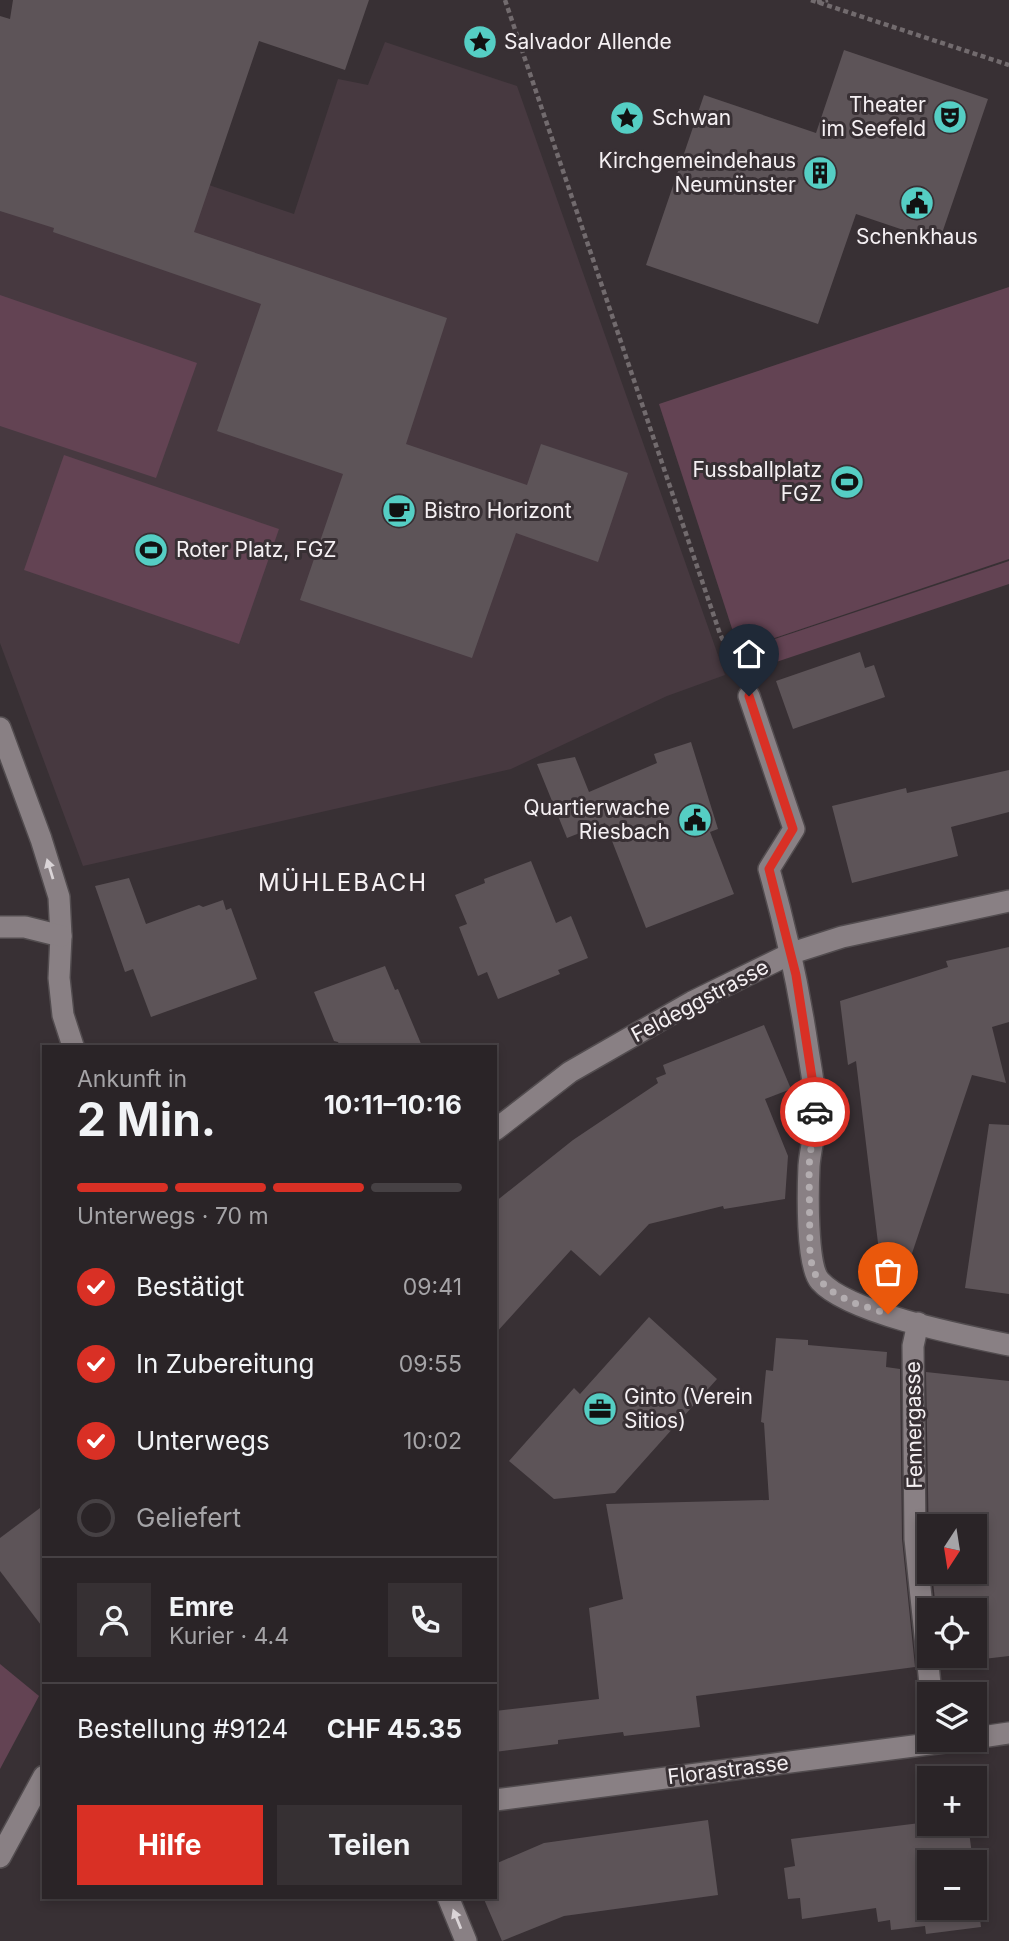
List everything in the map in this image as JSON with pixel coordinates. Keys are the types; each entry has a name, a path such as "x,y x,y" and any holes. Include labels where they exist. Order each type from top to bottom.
{"street":[{"path":"749,696 793,829 769,869 792,953 815,1097 815,1124 809,1166 810,1254 813,1271 833,1292 851,1302 918,1323 1009,1345"},
{"path":"0,728 59,897 59,978 63,1015 73,1045"},
{"name":"Feldeggstrasse","path":"497,1128 570,1072 692,1002 792,953 842,937 1009,901"},
{"path":"0,927 25,927 61,936"},
{"name":"Fennergasse","path":"918,1323 913,1346 915,1539 930,1682"},
{"path":"987,1736 1009,1733"},
{"name":"Florastrasse","path":"497,1800 917,1744"},
{"path":"0,1857 42,1780"},
{"path":"449,1899 466,1941"}],"path":[{"path":"505,0 720,634 749,696"},
{"path":"814,1 828,0"},
{"path":"814,1 1009,65"}],"shaded area":[{"path":"385,42 517,86 725,675 667,696 511,769 83,866 0,643 0,114 294,214 338,79 368,85"},
{"name":"Fussballplatz FGZ","path":"1009,287 1009,559 739,650 659,404"},
{"path":"0,295 197,363 156,478 0,426"},
{"name":"Roter Platz, FGZ","path":"64,455 279,529 239,644 24,570"},
{"path":"1009,561 1009,584 746,672 739,651"},
{"path":"0,1664 39,1696 0,1769"}],"building":[{"path":"13,0 369,0 345,70 259,41 194,232 447,318 406,444 527,485 541,444 628,473 598,562 516,533 472,658 300,600 343,474 217,431 261,304 53,232 54,228 0,211 0,16 10,19"},
{"name":"Kirchgemeindehaus Neumünster","path":"844,50 988,99 939,242 856,214 818,324 646,265 704,95 816,133"},
{"path":"860,652 865,668 874,665 885,697 793,729 776,681"},
{"path":"691,742 718,829 710,832 734,894 646,928 605,823 567,838 537,764 575,757 589,792 657,763 654,754"},
{"path":"1009,770 1009,812 951,827 958,856 852,883 832,806 906,788 907,793"},
{"path":"531,861 556,923 571,916 588,958 558,970 560,974 498,999 487,972 478,976 459,927 467,924 455,895 485,883 484,879"},
{"path":"129,878 146,924 199,905 203,907 223,900 226,910 231,908 257,979 151,1017 133,969 125,972 95,886"},
{"path":"1009,947 1009,1022 992,1027 1006,1083 972,1075 895,1304 885,1301 856,1061 848,1065 840,1001 948,967 946,961"},
{"path":"385,966 395,990 398,989 422,1045 340,1045 334,1041 314,992"},
{"path":"764,1025 791,1089 765,1099 788,1156 785,1199 724,1209 723,1206 649,1224 600,1276 571,1250 497,1332 497,1200 573,1140 658,1083 656,1078 666,1074 663,1065"},
{"path":"989,1124 1009,1125 1009,1294 965,1288"},
{"path":"649,1317 717,1379 615,1493 554,1499 509,1461 574,1388 580,1394"},
{"path":"776,1338 808,1340 808,1345 887,1352 886,1367 900,1369 902,1539 915,1667 696,1696 700,1727 624,1736 623,1732 558,1740 558,1744 497,1752 497,1711 599,1699 589,1608 623,1599 606,1504 769,1500 764,1423 761,1422 766,1370 773,1371"},
{"path":"926,1372 1009,1381 1009,1656 987,1659 987,1598 935,1598 933,1584 987,1584 987,1514 928,1514"},
{"path":"42,1506 42,1626 0,1571 0,1538"},
{"path":"708,1820 718,1895 564,1916 502,1941 484,1899 497,1899 497,1863 544,1843"},
{"path":"917,1823 917,1836 970,1836 971,1850 917,1850 917,1920 980,1920 981,1927 926,1934 925,1926 891,1930 890,1920 878,1922 876,1908 802,1919 800,1898 788,1899 784,1868 795,1866 791,1839"}],"way so far":[{"path":"815,1112 809,1166 810,1254 813,1271 833,1292 851,1302 888,1314"}],"place":[{"name":"Salvador Allende","path":"480,42"},
{"name":"Theater im Seefeld","path":"950,117"},
{"name":"Schwan","path":"627,118"},
{"name":"Kirchgemeindehaus Neumünster","path":"820,173"},
{"name":"Schenkhaus","path":"917,203"},
{"name":"Fussballplatz FGZ","path":"847,482"},
{"name":"Bistro Horizont","path":"399,511"},
{"name":"Roter Platz, FGZ","path":"151,550"},
{"name":"Quartierwache Riesbach","path":"695,820"},
{"name":"Ginto (Verein Sitios)","path":"600,1409"}],"district":[{"name":"MÜHLEBACH","path":"343,883"}],"route":[{"path":"749,696 793,829 769,869 801,998 815,1112"}]}
